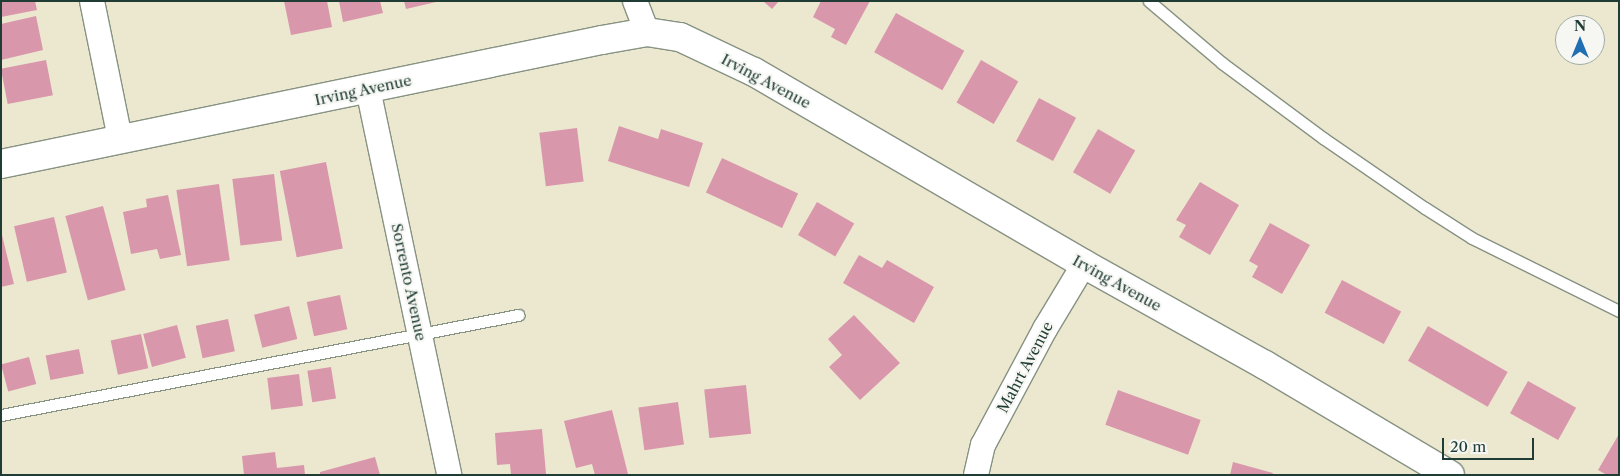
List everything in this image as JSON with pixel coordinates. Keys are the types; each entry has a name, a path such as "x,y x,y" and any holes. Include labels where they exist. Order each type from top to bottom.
{"street":[{"path":"92,1 120,139"},
{"path":"636,1 647,32"},
{"name":"Irving Avenue","path":"1,164 602,40 647,32 680,37 754,72 1084,264 1265,365 1450,475"},
{"name":"Sorrento Avenue","path":"368,89 449,475"},
{"name":"Mahrt Avenue","path":"976,475 983,445 1045,329 1084,264"}],"lane":[{"path":"1149,1 1222,63 1322,138 1425,208 1472,238 1619,311"},
{"path":"1,415 518,315"}],"building":[{"path":"1,1 35,1 37,10 1,17"},
{"path":"284,1 327,1 332,27 291,35"},
{"path":"339,1 380,1 383,13 343,22"},
{"path":"404,1 436,1 436,2 406,9"},
{"path":"763,1 779,1 772,9"},
{"path":"821,1 870,1 846,45 831,37 835,29 813,17"},
{"path":"896,13 964,51 942,90 874,52"},
{"path":"36,16 43,50 1,60 1,24"},
{"path":"46,60 53,95 8,104 1,69"},
{"path":"981,60 1018,82 994,124 956,102"},
{"path":"1039,98 1076,118 1053,161 1016,141"},
{"path":"619,126 658,139 661,129 703,143 689,187 608,161"},
{"path":"577,128 584,182 546,186 539,133"},
{"path":"1098,129 1135,150 1110,194 1073,172"},
{"path":"722,158 798,193 782,228 706,192"},
{"path":"326,162 343,248 297,257 280,171"},
{"path":"274,174 282,241 240,246 232,179"},
{"path":"1200,182 1239,205 1210,255 1179,237 1186,225 1176,220"},
{"path":"219,184 230,260 187,266 176,190"},
{"path":"168,195 181,255 160,259 157,249 131,254 123,212 147,207 146,199"},
{"path":"817,202 854,224 835,256 798,235"},
{"path":"103,206 126,290 88,300 65,216"},
{"path":"54,217 67,273 27,282 14,226"},
{"path":"1270,223 1310,245 1282,294 1252,277 1258,266 1249,261"},
{"path":"1,231 14,284 1,287"},
{"path":"859,255 882,268 887,260 934,287 914,323 843,283"},
{"path":"1342,280 1401,311 1384,344 1325,313"},
{"path":"340,295 347,329 314,336 307,302"},
{"path":"289,306 297,339 262,348 254,315"},
{"path":"854,315 900,363 860,400 829,367 842,355 828,339"},
{"path":"228,319 235,351 203,358 196,326"},
{"path":"177,325 186,358 152,367 143,334"},
{"path":"1428,326 1508,372 1488,407 1408,361"},
{"path":"141,334 148,368 118,375 111,340"},
{"path":"79,349 84,374 50,380 46,355"},
{"path":"29,357 36,384 8,392 1,365"},
{"path":"331,367 336,399 312,402 307,371"},
{"path":"299,374 303,406 271,410 267,378"},
{"path":"1528,381 1576,408 1558,440 1510,413"},
{"path":"746,385 751,434 709,438 704,389"},
{"path":"1118,390 1201,420 1188,455 1105,425"},
{"path":"678,402 684,445 644,450 638,408"},
{"path":"612,410 628,474 595,475 592,464 576,468 564,421"},
{"path":"542,429 546,474 511,475 510,464 497,465 495,433"},
{"path":"1619,434 1619,475 1607,475 1598,470"},
{"path":"275,452 277,468 304,465 305,475 244,475 242,456"},
{"path":"375,457 380,475 320,475 320,472"},
{"path":"1233,462 1273,473 1272,475 1230,475"}]}
